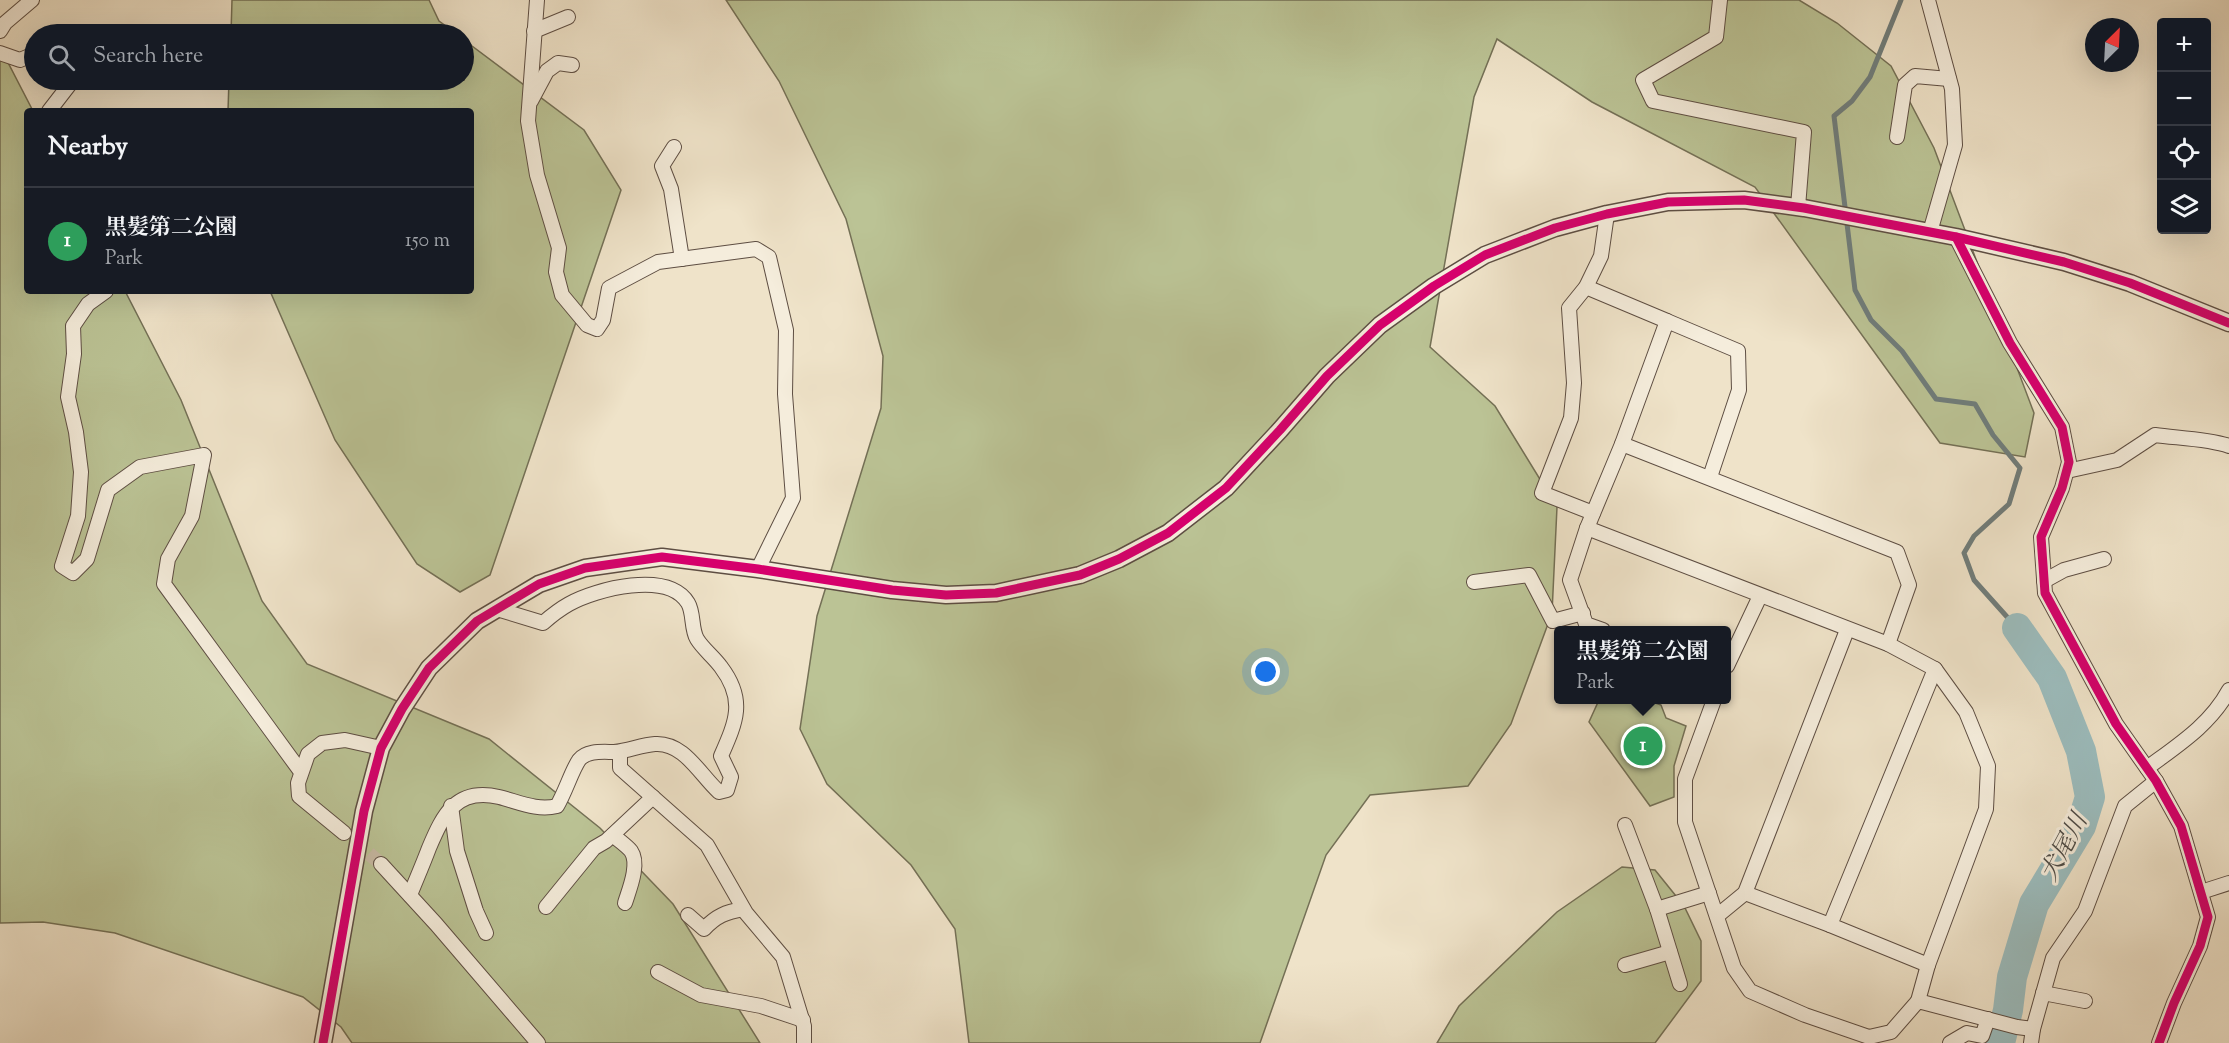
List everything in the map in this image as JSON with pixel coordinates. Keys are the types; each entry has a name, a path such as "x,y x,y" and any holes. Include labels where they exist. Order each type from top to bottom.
{"street":[{"path":"0,31 5,23 32,0"},
{"path":"537,0 528,121 537,175 559,248 556,272 562,295 587,325 597,329 603,320 609,288 658,262 756,249 769,257 786,330 785,394 793,498 758,569"},
{"path":"1720,0 1716,37 1643,80 1653,100 1804,132 1801,207"},
{"path":"1928,0 1949,80 1955,145 1930,232"},
{"path":"534,31 568,17"},
{"path":"0,53 20,60 24,58"},
{"path":"529,106 548,71 558,63 572,65"},
{"path":"1897,137 1905,85 1915,76 1949,80"},
{"path":"51,108 65,90"},
{"path":"674,147 662,166 671,189 682,259"},
{"path":"323,1043 364,811 381,748 402,709 429,668 477,621 539,584 585,568 662,557 892,590 946,595 996,593 1080,575 1119,559 1168,533 1226,488 1327,376 1380,325 1434,286 1485,255 1555,228 1607,214 1668,202 1744,200 1801,207 1956,237 2064,262 2130,283 2229,323"},
{"path":"1593,513 1542,493 1571,418 1574,383 1569,308 1586,287 1601,256 1607,214"},
{"path":"1956,237 2010,343 2062,427 2069,462 2041,537 2045,593 2116,724 2156,781 2181,826 2208,917 2159,1043"},
{"path":"1586,287 1738,351 1739,390 1710,477"},
{"path":"102,294 88,304 73,326 74,354 68,397 76,432 81,472 78,516 62,566 73,573 87,559 108,490 140,468 204,455 192,516 168,559 164,584 301,772"},
{"path":"1474,582 1529,575 1553,621 1585,623 1570,580 1587,528 1622,444 1667,321"},
{"path":"2067,471 2117,460 2154,435 2217,442 2229,446"},
{"path":"1622,444 1897,552 1909,585 1888,644"},
{"path":"1587,528 1888,644 1935,669 1966,712 1988,766 1986,809 1928,965 1918,1001 1891,1032 1869,1037 1805,1015 1750,990 1734,968 1685,822 1685,779 1712,704"},
{"path":"2044,581 2064,570 2104,559"},
{"path":"410,895 441,819 452,806 470,796 496,796 546,809 557,806 579,759 588,753 620,752 654,744 669,745 688,758 719,792 727,790 731,777 721,756 733,727 737,700 723,669 696,638 689,604 675,590 643,584 609,588 569,604 543,623 497,609"},
{"path":"1731,658 1760,596"},
{"path":"1717,915 1745,893 1847,630"},
{"path":"1830,925 1935,669"},
{"path":"2147,768 2199,729 2219,708 2229,690"},
{"path":"344,832 299,796 298,783 308,754 322,743 345,740 381,748"},
{"path":"620,752 620,768 707,844 743,909 783,957 803,1020 804,1043"},
{"path":"1918,1001 2017,1027 2032,1036 2053,958 2085,911 2125,806 2156,781"},
{"path":"546,907 594,848 613,835 653,797"},
{"path":"452,806 457,850 476,911 486,933"},
{"path":"1625,825 1657,909 1680,984"},
{"path":"613,835 631,852 634,860 625,903"},
{"path":"381,864 538,1043"},
{"path":"2201,892 2229,883"},
{"path":"1657,909 1709,893"},
{"path":"1745,893 1928,965"},
{"path":"688,915 704,929 715,918 726,912 743,909"},
{"path":"1625,965 1670,952"},
{"path":"658,972 701,995 761,1006 803,1020"},
{"path":"2043,993 2085,1001"},
{"path":"1950,1043 1967,1033 1982,1036 1990,1020"}],"green space":[{"path":"232,0 429,0 439,21 443,24 231,24"},
{"path":"726,0 1799,0 1837,23 1891,66 1934,148 2034,413 2025,457 1940,443 1755,187 1592,102 1497,39 1474,97 1430,347 1495,406 1557,507 1552,613 1511,724 1468,786 1370,795 1326,855 1260,1043 969,1043 955,929 911,865 827,784 800,729 817,616 881,408 883,356 846,219 779,81"},
{"path":"0,47 31,108 24,108 24,294 127,294 181,400 262,601 307,664 489,739 600,828 673,904 760,1043 352,1043 341,1027 303,997 115,933 43,922 0,923"},
{"path":"474,48 584,130 621,190 490,575 460,592 417,564 335,440 271,294 474,294 474,108 228,108 229,90 474,90"},
{"path":"1597,704 1658,704 1661,705 1666,718 1686,726 1674,766 1674,797 1650,806 1589,722"},
{"path":"1622,867 1655,870 1684,906 1701,941 1701,981 1655,1043 1437,1043 1459,1006 1557,912"}],"waterway":[{"path":"1901,0 1870,77 1852,101 1834,116 1855,290 1871,320 1902,351 1936,399 1975,404 1993,435 2020,468 2009,504 1974,536 1964,553 1974,580 2017,628"},
{"name":"犬尾川","path":"2000,1043 2008,1010 2012,977 2034,904 2081,826 2090,797 2081,751 2052,678 2017,628"}],"tunnel":[{"path":"353,840 381,864"}],"cycle path":[{"path":"323,1043 364,811 381,748 402,709 429,668 477,621 539,584 585,568 662,557 892,590 946,595 996,593 1080,575 1119,559 1168,533 1226,488 1327,376 1380,325 1434,286 1485,255 1555,228 1607,214 1668,202 1744,200 1804,208 1956,237 2064,262 2130,283 2229,323"},
{"path":"1956,237 2010,343 2062,427 2069,462 2062,488 2041,537 2045,593 2116,724 2156,781 2181,826 2208,917 2200,946 2159,1043"}],"place":[{"name":"黒髪第二公園","path":"1643,746"}]}
